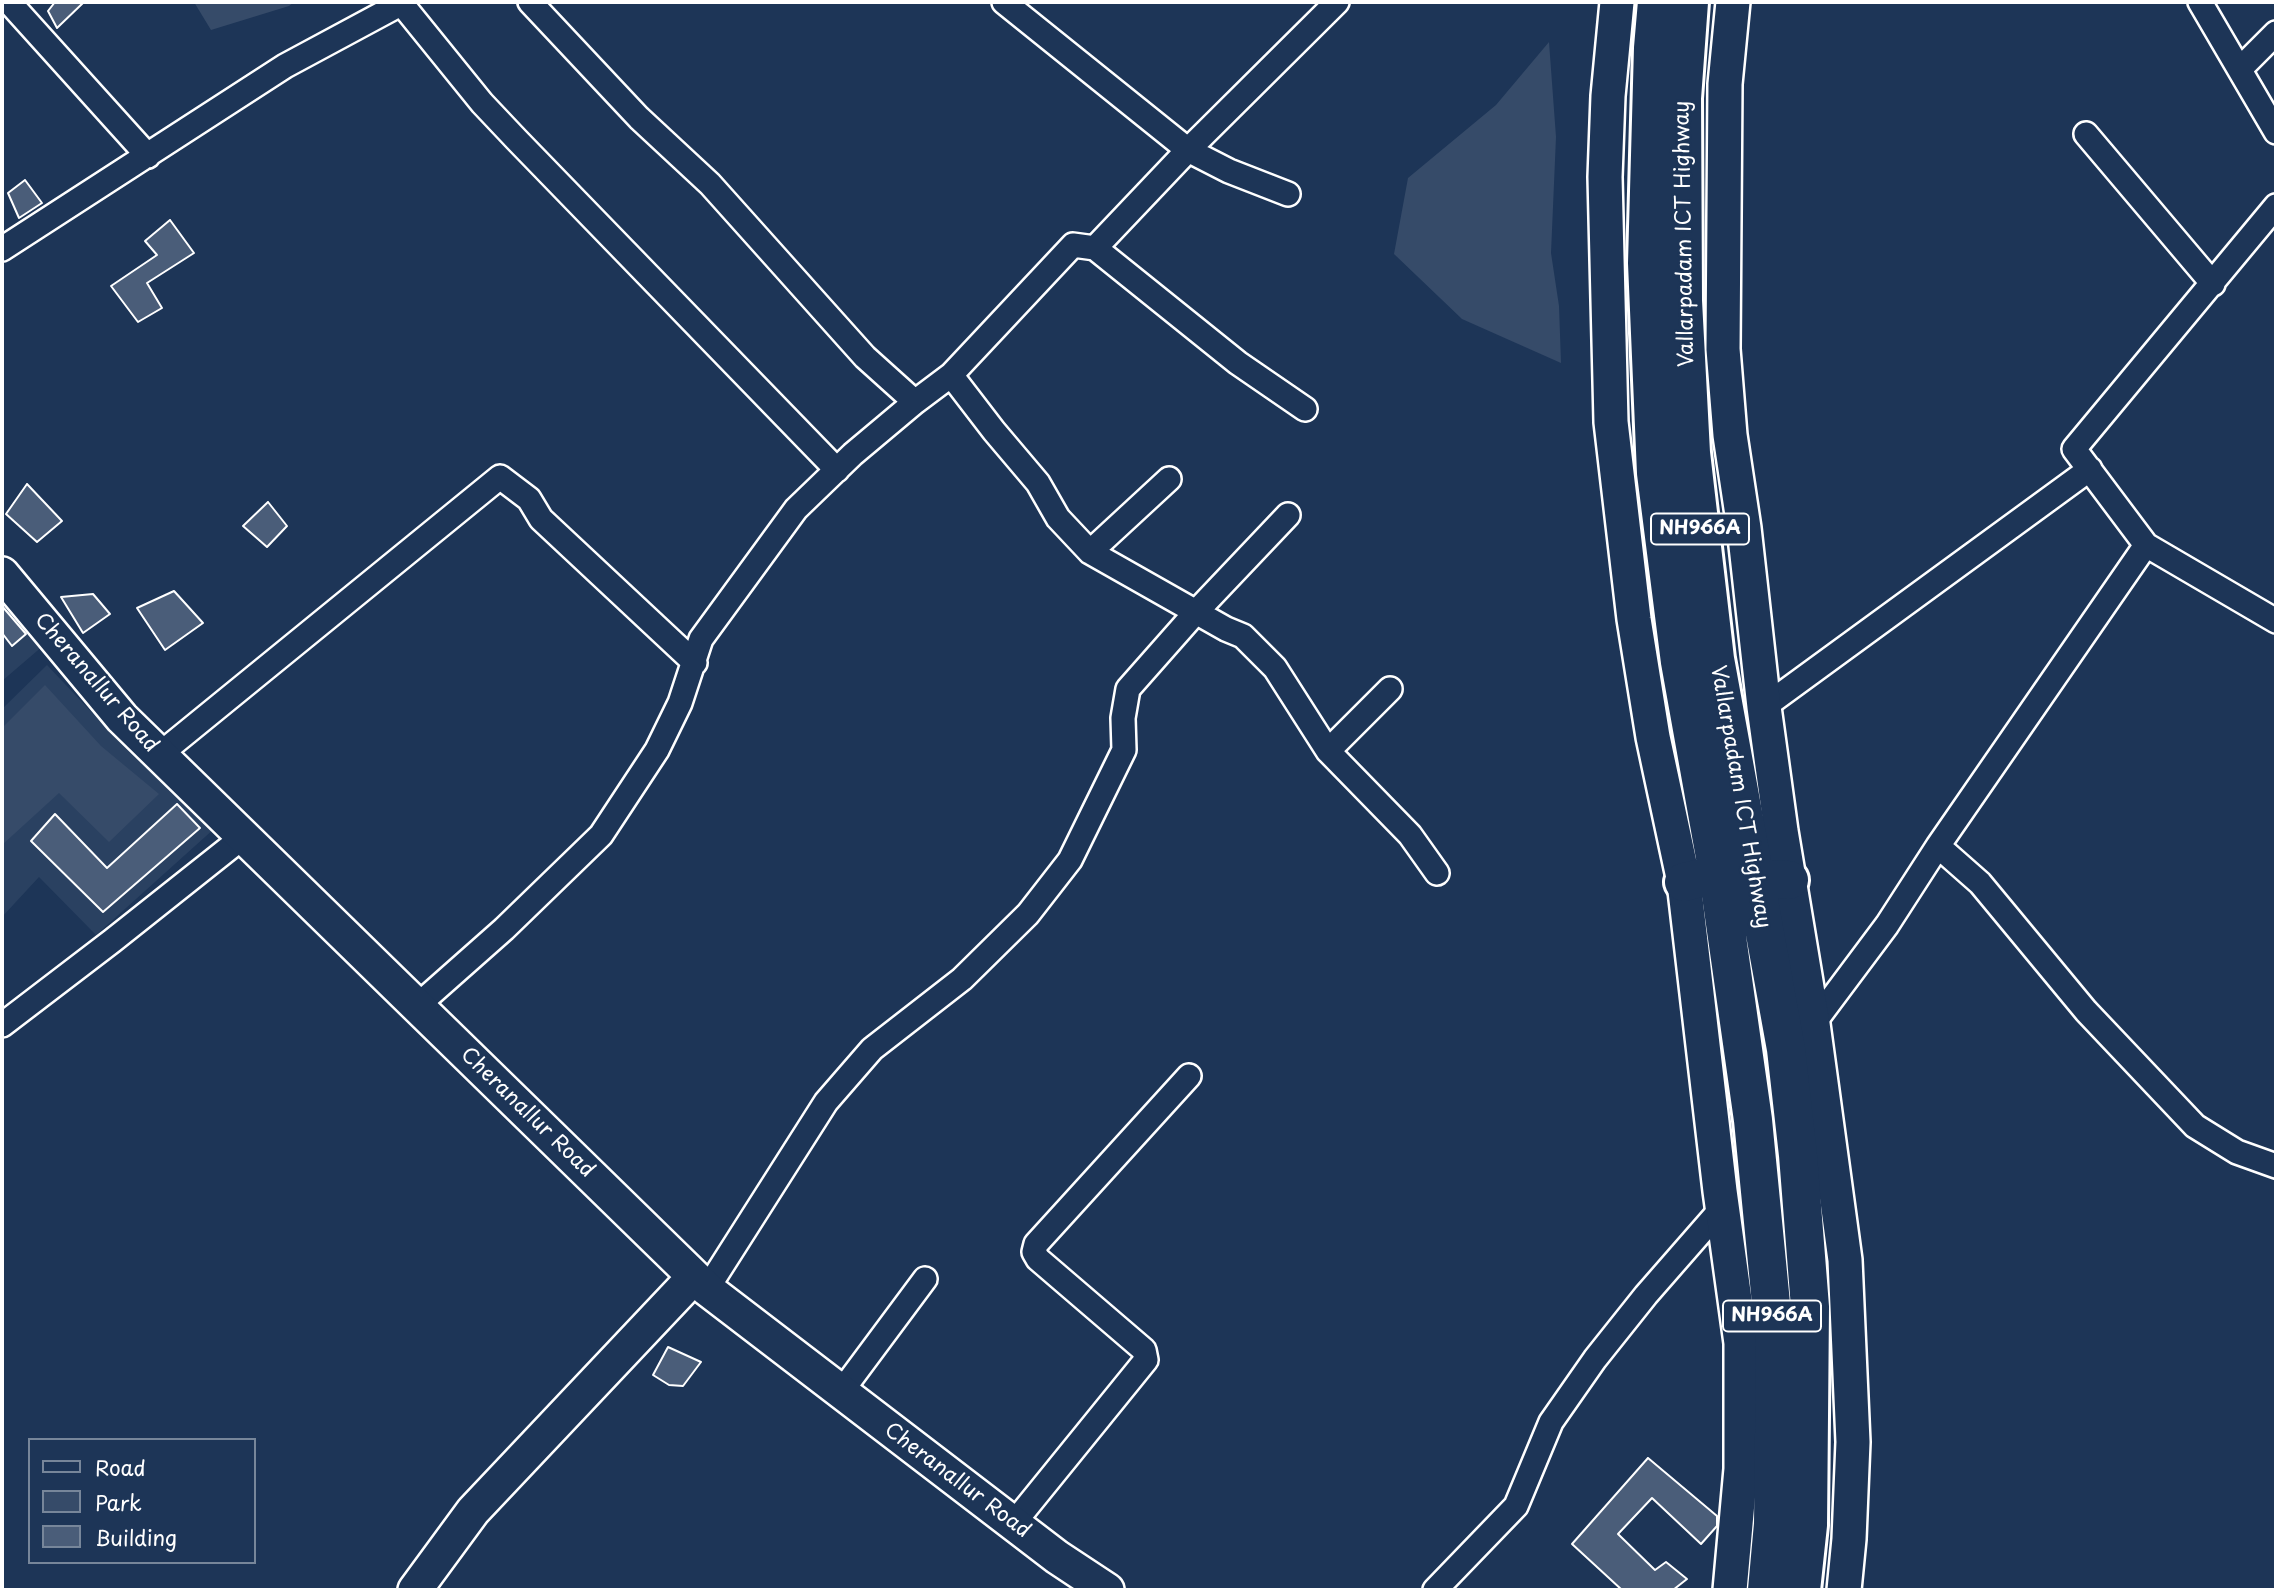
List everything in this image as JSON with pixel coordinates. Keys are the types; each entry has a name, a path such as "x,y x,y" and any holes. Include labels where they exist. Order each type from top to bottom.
{"highway":[{"name":"Vallarpadam ICT Highway","path":"1657,2 1653,48 1647,263 1656,473 1697,661 1736,878 1744,1043 1775,1344 1773,1524 1767,1590"},
{"name":"Vallarpadam ICT Highway","path":"1689,2 1682,98 1683,301 1697,661"},
{"name":"Vallarpadam ICT Highway","path":"1736,878 1800,1037 1793,1113 1810,1307 1808,1525 1801,1590"},
{"path":"1753,1120 1793,1113"}],"street":[{"path":"9,2 148,156"},
{"path":"530,2 639,118 710,184 865,357 915,402"},
{"path":"1004,2 1188,150 1229,171 1288,194"},
{"path":"1095,248 1188,150 1337,2"},
{"path":"1617,2 1608,96 1605,177 1611,422 1632,606 1651,724 1736,878"},
{"path":"1730,1590 1741,1469 1741,1343 1723,1208 1736,878 1764,708 1744,528 1730,435 1723,349 1724,97 1733,2"},
{"path":"2200,2 2276,132"},
{"path":"2,249 285,66 402,3 455,71 507,130 837,470"},
{"path":"2241,68 2276,33"},
{"path":"2086,134 2213,284"},
{"path":"2276,206 2074,449 2147,545 2276,621"},
{"path":"417,1006 504,929 601,835 657,750 680,703 701,639 796,509 915,402 951,375 1073,245 1095,248 1238,363 1305,409"},
{"path":"951,375 994,432 1038,483 1058,518 1090,552 1243,636 1275,668 1328,751 1410,835 1437,873"},
{"path":"1764,708 2090,470"},
{"path":"159,755 500,477 529,499 541,519 695,663"},
{"path":"1090,552 1169,479"},
{"path":"415,1590 472,1511 701,1283 826,1102 872,1049 962,979 1028,914 1070,860 1124,750 1123,718 1128,689 1288,515"},
{"path":"1844,1590 1853,1442 1845,1260 1800,1037 1887,925 1938,846 2147,545"},
{"name":"Cheranallur Road","path":"2,574 122,718 701,1283 1013,1524 1107,1590"},
{"path":"1328,751 1390,689"},
{"path":"2,1025 243,837"},
{"path":"1938,846 1980,883 2086,1011 2195,1126 2237,1152 2276,1166"},
{"path":"1013,1524 1146,1360 1144,1349 1038,1259 1034,1252 1036,1244 1189,1076"},
{"path":"1435,1590 1517,1506 1551,1422 1588,1369 1646,1295 1723,1208"},
{"path":"841,1392 925,1279"}],"shaded area":[{"path":"2,594 44,645 2,681"},
{"path":"47,665 115,737 173,786 215,828 96,935 39,877 2,917 2,709"}],"green space":[{"path":"194,2 294,2 289,6 211,30"},
{"path":"1549,42 1556,137 1551,253 1559,306 1561,363 1462,319 1394,254 1408,178 1496,105"},
{"path":"45,685 101,746 159,794 109,842 59,793 2,845 2,728"}],"building":[{"path":"55,2 84,2 57,28 48,11"},
{"path":"25,180 42,203 19,218 8,193"},
{"path":"170,220 194,253 147,283 162,308 138,322 111,286 157,255 145,241"},
{"path":"27,484 62,521 37,542 6,514"},
{"path":"268,502 287,526 267,547 243,526"},
{"path":"174,591 203,623 165,650 137,608"},
{"path":"93,594 110,614 83,633 61,597"},
{"path":"2,606 26,634 12,646 2,633"},
{"path":"177,804 200,828 103,912 31,841 55,814 107,868"},
{"path":"668,1347 701,1362 683,1386 669,1385 653,1375"},
{"path":"1648,1458 1717,1516 1717,1526 1701,1544 1652,1498 1618,1534 1655,1570 1666,1562 1687,1579 1673,1590 1622,1590 1572,1544"}]}
